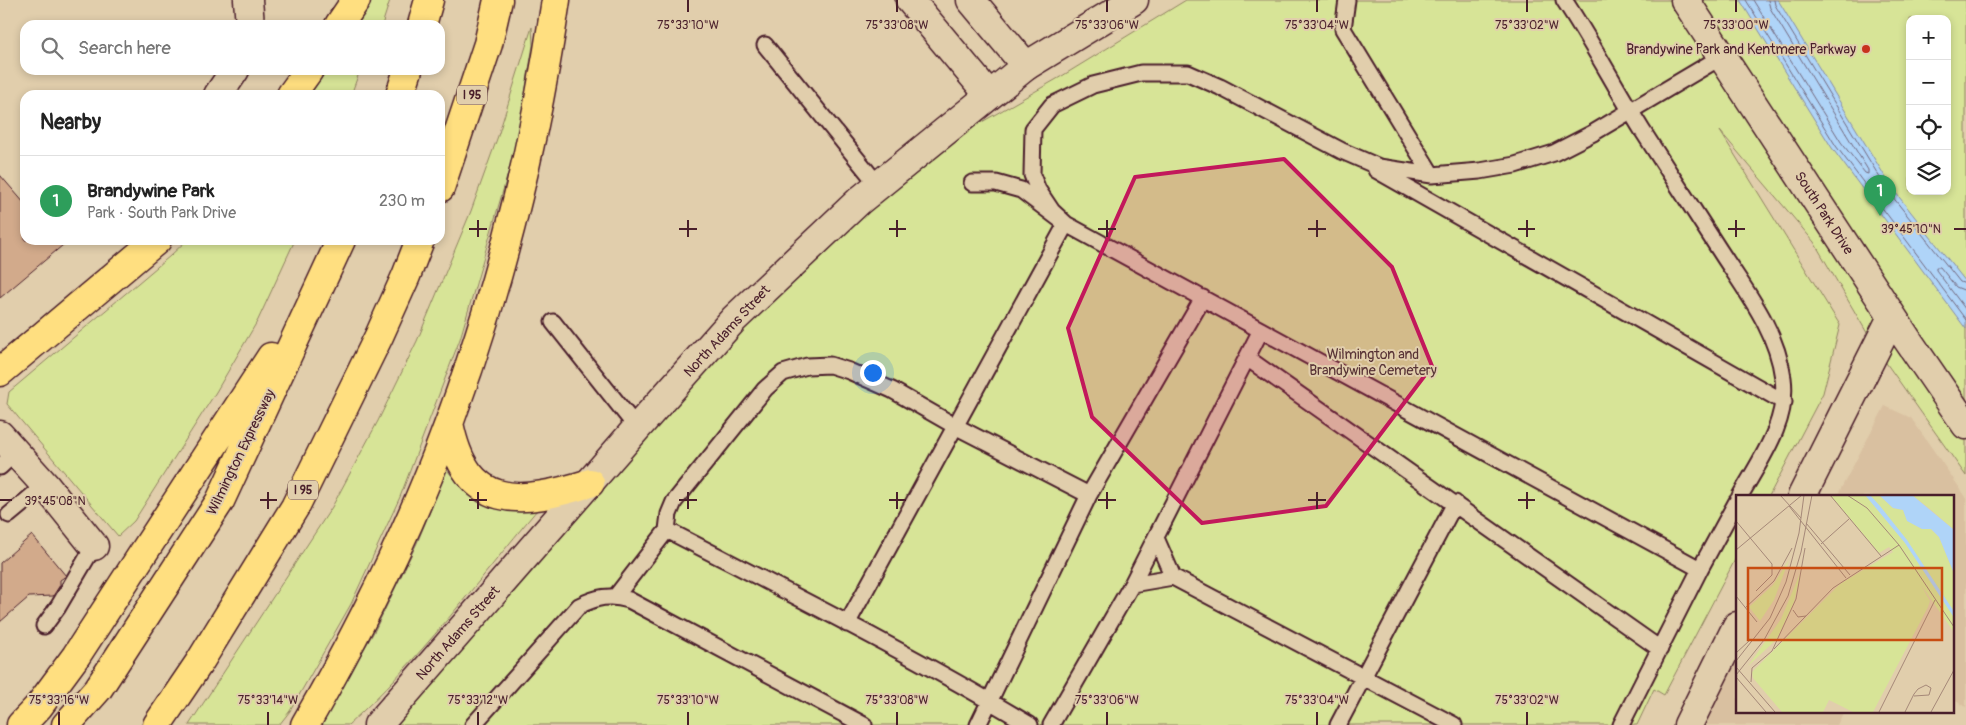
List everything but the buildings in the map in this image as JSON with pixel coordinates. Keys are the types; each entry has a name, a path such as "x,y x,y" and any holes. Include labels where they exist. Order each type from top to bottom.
{"highway":[{"path":"342,20 356,0"},
{"path":"423,20 429,0"},
{"name":"I 95","path":"445,173 488,44 498,0"},
{"path":"305,725 335,672 378,586 429,476 450,423 487,312 508,241 545,77 556,0"},
{"path":"295,90 305,75"},
{"path":"402,90 406,75"},
{"path":"0,372 151,245"},
{"name":"Wilmington Expressway","path":"66,725 98,689 220,501 339,245"},
{"name":"I 95","path":"157,725 199,663 295,507 378,336 418,245"},
{"path":"21,725 39,706 76,656 323,278"},
{"path":"450,423 453,441 464,467 470,476 496,493 511,498 536,498 590,483"}],"street":[{"path":"248,0 250,20"},
{"path":"910,0 989,96"},
{"path":"971,0 1026,66"},
{"name":"North Adams Street","path":"378,725 637,428 734,320 812,244 878,186 1026,66 1134,0"},
{"name":"South Park Drive","path":"1685,0 1892,316 1966,425"},
{"path":"221,90 232,75"},
{"path":"1802,495 1892,316"},
{"path":"5,452 45,485 94,546"},
{"path":"1688,725 1736,628"}],"lane":[{"path":"1347,0 1343,30 1432,175"},
{"path":"1564,0 1588,37 1630,110 1749,296 1774,340 1784,379 1784,402 1779,424 1741,495"},
{"path":"765,45 878,186"},
{"path":"1342,151 1379,167 1432,175 1480,171 1515,165 1554,153 1593,133 1721,57"},
{"path":"1066,224 1052,211 1038,190 1032,175 1033,129 1052,105 1093,85 1141,73 1188,73 1220,87 1342,151 1784,402"},
{"path":"972,182 996,182 1021,190 1066,224 1700,569"},
{"path":"847,624 1066,224"},
{"path":"978,725 1089,495 1203,298"},
{"path":"553,322 637,428"},
{"path":"1052,725 1132,584 1261,330"},
{"path":"1247,358 1660,649"},
{"path":"616,596 667,530 669,514 674,502 765,389 783,373 807,366 836,367 892,390 955,426 1089,495"},
{"path":"9,515 45,485"},
{"path":"1338,725 1455,503"},
{"path":"1621,725 1700,569 1736,503"},
{"path":"667,530 847,624 990,701 1030,725"},
{"path":"1156,538 1174,577 1454,725"},
{"path":"44,626 58,607 94,546"},
{"path":"1132,584 1174,577"},
{"path":"473,725 579,606 591,599 616,596 629,600 864,725"}],"highlighted area":[{"path":"1284,159 1392,267 1432,366 1326,506 1202,523 1092,417 1068,328 1135,177"}],"shaded area":[{"path":"1885,406 1911,418 1966,497 1966,707 1954,700 1954,495 1838,495"},
{"path":"1736,658 1736,712 1844,712 1837,725 1702,725"}],"green space":[{"path":"370,0 390,0 384,20 359,20"},
{"name":"Wilmington and Brandywine Cemetery","path":"1186,0 1966,0 1966,476 1877,350 1814,242 1720,131 1840,325 1823,393 1770,495 1736,495 1736,558 1664,695 1654,689 1637,725 385,725 668,400 928,153 1062,76"},
{"path":"532,27 533,45 517,142 460,339 400,497 351,604 290,711 279,725 189,725 332,507 378,421 417,341 471,211 498,136"},
{"path":"324,75 358,75 353,90 313,90"},
{"path":"182,245 293,245 258,320 216,392 134,521 118,536 7,404 9,392"},
{"path":"447,470 466,491 491,504 509,508 537,510 423,648 374,700 348,725 320,725 375,630 417,543"}],"water":[{"path":"1740,0 1778,0 1892,188 1966,282 1966,329 1832,148"}],"place":[{"name":"Brandywine Park and Kentmere Parkway","path":"1866,49"},
{"name":"Brandywine Park","path":"1880,216"}]}
